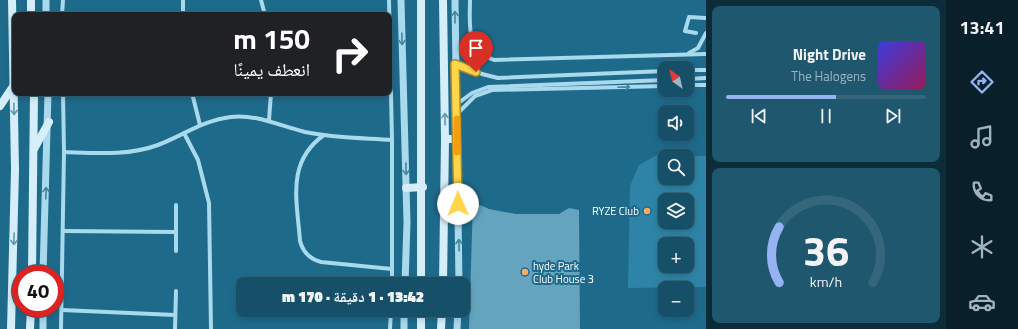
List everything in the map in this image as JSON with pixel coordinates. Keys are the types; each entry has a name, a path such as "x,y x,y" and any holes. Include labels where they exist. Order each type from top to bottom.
{"main road":[{"path":"12,0 12,12"},
{"path":"31,0 31,12"},
{"path":"421,0 422,277"},
{"path":"442,0 445,139 443,277"},
{"path":"0,106 12,88"},
{"path":"11,329 14,244 14,96"},
{"path":"32,265 34,96"},
{"path":"34,150 49,122"},
{"path":"445,139 457,139"},
{"path":"406,188 422,187"},
{"path":"30,329 31,317"},
{"path":"421,317 421,329"},
{"path":"441,329 442,317"}],"street":[{"path":"46,0 46,12"},
{"path":"62,12 63,0"},
{"path":"183,0 183,12"},
{"path":"261,0 264,12"},
{"path":"389,0 389,12"},
{"path":"402,0 406,188 405,277"},
{"path":"455,0 459,277"},
{"path":"470,0 472,41 481,53 494,60 706,54"},
{"path":"696,33 685,31 688,17 706,18"},
{"path":"687,54 698,48 706,33"},
{"path":"455,64 466,66 482,74 498,78 658,71"},
{"path":"694,70 706,70"},
{"path":"694,79 706,78"},
{"path":"456,105 472,93 488,86 658,80"},
{"path":"694,85 706,84"},
{"path":"457,114 475,96 492,90 658,86"},
{"path":"43,265 49,122 48,96"},
{"path":"63,265 64,96"},
{"path":"193,96 200,125"},
{"path":"268,120 271,96"},
{"path":"391,96 392,277"},
{"path":"64,152 134,151 156,146 200,125 230,117 268,120 292,128 324,135 392,140"},
{"path":"184,133 198,160 209,203 211,329"},
{"path":"324,135 306,152 297,173 300,240 304,251 311,258 321,262 392,269"},
{"path":"176,205 176,251"},
{"path":"63,231 176,232"},
{"path":"175,329 176,291"},
{"path":"64,310 175,314"},
{"path":"43,317 43,329"},
{"path":"61,329 62,317"},
{"path":"390,329 391,317"},
{"path":"404,317 404,329"},
{"path":"457,329 458,317"}],"shaded area":[{"name":"RYZE Club","path":"657,155 658,185 694,185 694,156 706,156 706,287 694,287 694,281 658,281 658,288 628,288 630,186 639,165"}],"building":[{"name":"hyde Park Club House 3","path":"473,202 489,209 516,214 559,214 569,208 579,210 580,329 469,329"}],"slow traffic":[{"path":"457,119 457,152"}],"place":[{"name":"RYZE Club","path":"647,211"},
{"name":"hyde Park Club House 3","path":"525,272"}],"route":[{"path":"458,204 455,64 466,66 476,72"}]}
